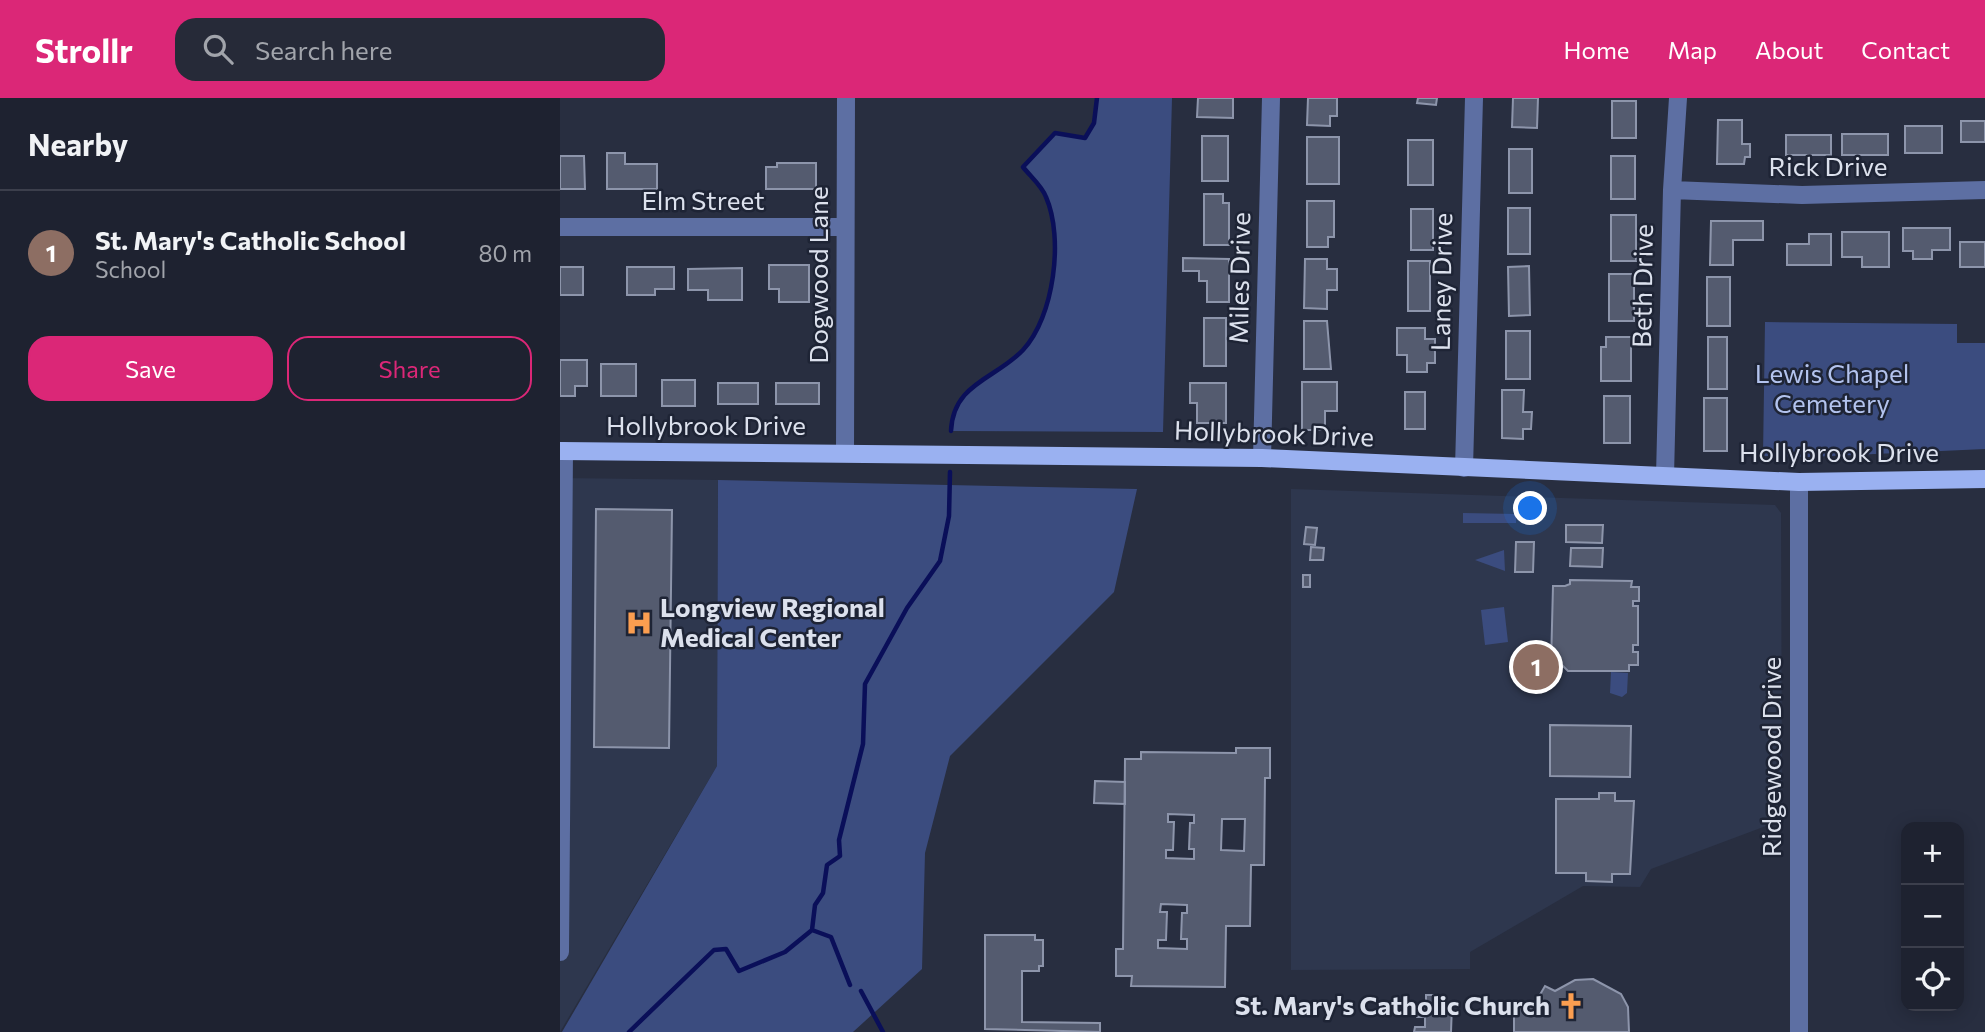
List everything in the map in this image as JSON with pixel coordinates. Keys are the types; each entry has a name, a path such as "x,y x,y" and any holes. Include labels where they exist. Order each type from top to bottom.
{"main road":[{"name":"Hollybrook Drive","path":"562,451 1262,458 1799,482 1985,480"}],"street":[{"name":"Dogwood Lane","path":"845,453 846,98"},
{"name":"Miles Drive","path":"1262,458 1271,98"},
{"name":"Laney Drive","path":"1464,468 1474,98"},
{"name":"Beth Drive","path":"1665,476 1672,190 1678,98"},
{"name":"Rick Drive","path":"1672,190 1793,195 1985,190"},
{"name":"Elm Street","path":"560,227 845,227"},
{"path":"560,952 562,451"},
{"name":"Ridgewood Drive","path":"1799,482 1799,1032"}],"shaded area":[{"name":"Longview Regional Medical Center","path":"560,478 718,480 717,766 560,1032"},
{"path":"1291,489 1775,505 1781,513 1782,820 1651,869 1640,887 1583,886 1470,952 1470,969 1291,970"}],"green space":[{"path":"1097,98 1172,98 1163,432 951,431 959,402 1022,350 1042,317 1048,297 1055,255 1052,214 1044,193 1023,167 1055,133 1085,138 1094,123"},
{"name":"Lewis Chapel Cemetery","path":"1765,322 1957,324 1957,343 1985,343 1985,449 1809,457 1763,456"},
{"path":"718,480 1137,489 1114,592 950,756 925,853 922,969 853,1032 562,1032 717,766"},
{"path":"1463,513 1516,514 1516,523 1463,523"},
{"path":"1504,550 1505,571 1475,560"},
{"path":"1504,607 1508,642 1485,645 1481,610"},
{"path":"1611,672 1628,673 1627,693 1622,697 1610,693"}],"building":[{"path":"1198,98 1233,98 1233,118 1197,117"},
{"path":"1308,98 1337,98 1337,116 1330,116 1330,126 1307,125"},
{"path":"1418,98 1437,98 1436,105 1417,103"},
{"path":"1513,98 1538,98 1537,128 1512,127"},
{"path":"1612,101 1636,101 1636,138 1612,138"},
{"path":"1718,120 1742,120 1742,144 1750,144 1750,157 1745,157 1744,164 1717,164"},
{"path":"1961,121 1985,121 1985,142 1961,142"},
{"path":"1905,126 1942,126 1942,153 1905,153"},
{"path":"1842,134 1888,134 1888,155 1842,155"},
{"path":"1786,135 1831,135 1831,155 1786,155"},
{"path":"1202,136 1228,136 1228,181 1202,181"},
{"path":"1307,137 1339,137 1339,184 1307,184"},
{"path":"1408,140 1433,140 1433,185 1408,185"},
{"path":"1509,149 1532,149 1532,193 1509,193"},
{"path":"607,153 625,153 625,164 657,164 657,189 607,189"},
{"path":"560,156 584,156 585,189 560,189"},
{"path":"1611,156 1635,156 1635,199 1611,199"},
{"path":"777,163 816,163 816,189 766,189 766,167 777,167"},
{"path":"1204,194 1223,194 1223,203 1229,203 1229,245 1204,245"},
{"path":"1307,201 1334,201 1334,237 1328,237 1328,247 1307,247"},
{"path":"1508,208 1530,208 1530,254 1508,254"},
{"path":"1411,209 1433,209 1433,250 1411,250"},
{"path":"1611,215 1636,215 1636,261 1611,261"},
{"path":"1711,221 1763,221 1763,240 1733,240 1733,265 1710,265"},
{"path":"1903,228 1950,228 1950,250 1932,250 1932,259 1913,259 1913,251 1903,251"},
{"path":"1842,232 1889,232 1889,267 1862,267 1862,257 1842,257"},
{"path":"1809,234 1831,234 1831,265 1787,265 1787,244 1809,244"},
{"path":"1960,242 1985,242 1985,267 1960,267"},
{"path":"1183,258 1229,259 1229,302 1207,302 1207,281 1199,281 1199,271 1183,271"},
{"path":"1305,259 1327,259 1327,269 1337,269 1337,290 1327,290 1327,309 1304,308"},
{"path":"1408,261 1430,261 1430,311 1408,311"},
{"path":"769,265 809,265 809,302 779,302 779,289 769,289"},
{"path":"1529,266 1530,315 1509,316 1508,267"},
{"path":"560,267 583,267 583,295 560,295"},
{"path":"627,267 674,267 674,289 655,289 655,295 627,295"},
{"path":"742,268 742,300 708,300 708,290 688,290 688,269"},
{"path":"1609,274 1634,274 1634,321 1609,321"},
{"path":"1707,277 1730,277 1730,326 1707,326"},
{"path":"1204,318 1226,318 1226,366 1204,366"},
{"path":"1304,321 1327,321 1331,369 1304,369"},
{"path":"1397,328 1425,328 1425,339 1435,339 1435,363 1427,363 1427,372 1407,372 1407,355 1397,355"},
{"path":"1506,331 1530,331 1530,379 1506,379"},
{"path":"1606,337 1631,337 1631,381 1601,381 1601,347 1606,347"},
{"path":"1708,337 1727,337 1727,389 1708,389"},
{"path":"560,360 587,360 587,386 575,386 575,396 560,396"},
{"path":"601,364 636,364 636,396 601,396"},
{"path":"662,380 695,380 695,406 662,406"},
{"path":"1302,382 1337,382 1337,411 1325,411 1325,430 1302,430"},
{"path":"718,383 758,383 758,404 718,404"},
{"path":"776,383 819,383 819,404 776,404"},
{"path":"1190,383 1226,383 1226,423 1197,423 1197,403 1190,403"},
{"path":"1502,390 1524,390 1523,412 1532,412 1531,429 1523,429 1523,439 1502,438"},
{"path":"1405,392 1425,392 1425,429 1405,429"},
{"path":"1604,396 1630,396 1630,443 1604,443"},
{"path":"1704,398 1727,398 1727,451 1704,451"},
{"path":"596,509 672,510 669,748 594,747"},
{"path":"1566,525 1603,525 1602,543 1566,542"},
{"path":"1306,527 1317,528 1315,545 1304,544"},
{"path":"1516,542 1534,542 1533,572 1515,572"},
{"path":"1311,547 1324,548 1323,560 1310,560"},
{"path":"1571,548 1603,548 1602,567 1570,566"},
{"path":"1303,575 1310,575 1310,587 1303,587"},
{"path":"1570,580 1632,581 1631,587 1639,587 1639,601 1633,601 1633,606 1638,606 1638,645 1633,645 1633,652 1638,652 1638,665 1629,665 1629,671 1568,671 1562,665 1551,665 1553,586 1565,586 1570,584"},
{"path":"1550,725 1631,726 1630,777 1550,776"},
{"path":"1236,748 1270,748 1270,778 1265,778 1264,865 1251,865 1250,926 1226,926 1225,987 1131,986 1132,976 1116,976 1116,949 1123,949 1125,759 1141,759 1141,752 1236,753","holes":["1168,814 1194,815 1194,823 1190,823 1189,849 1194,849 1194,859 1166,858 1166,850 1173,850 1174,822 1168,822","1222,819 1245,819 1244,851 1221,850","1161,904 1187,905 1187,913 1182,913 1181,939 1187,939 1187,949 1158,948 1158,940 1166,940 1167,912 1160,912"]},
{"path":"1095,781 1125,782 1125,804 1094,803"},
{"path":"1599,793 1615,793 1615,801 1634,801 1630,874 1612,874 1612,882 1586,881 1586,873 1556,873 1556,799 1599,799"},
{"path":"985,935 1035,935 1035,940 1043,940 1043,966 1039,966 1039,971 1022,971 1022,1022 1100,1023 1100,1032 985,1029"},
{"name":"St. Mary's Catholic Church","path":"1593,979 1621,994 1628,1007 1629,1032 1514,1032 1514,1005 1534,1005 1545,986 1555,991 1575,980"},
{"path":"1426,995 1438,995 1438,1004 1452,1004 1451,1032 1414,1032 1415,1027 1425,1027 1425,1017 1417,1017 1417,1004 1426,1004"}],"waterway":[{"path":"951,431 959,402 978,383 1023,350 1034,336 1049,298 1055,255 1051,214 1044,193 1023,167 1055,133 1085,138 1094,123 1097,98"},
{"path":"629,1032 714,950 726,949 739,971 785,952 812,930 815,905 823,893 827,865 840,856 839,840 863,744 865,684 907,608 940,561 949,516 950,472"},
{"path":"812,930 831,937 850,985"},
{"path":"861,991 883,1032"}],"place":[{"name":"Longview Regional Medical Center","path":"639,623"},
{"name":"St. Mary's Catholic School","path":"1536,667"},
{"name":"St. Mary's Catholic Church","path":"1571,1006"}]}
